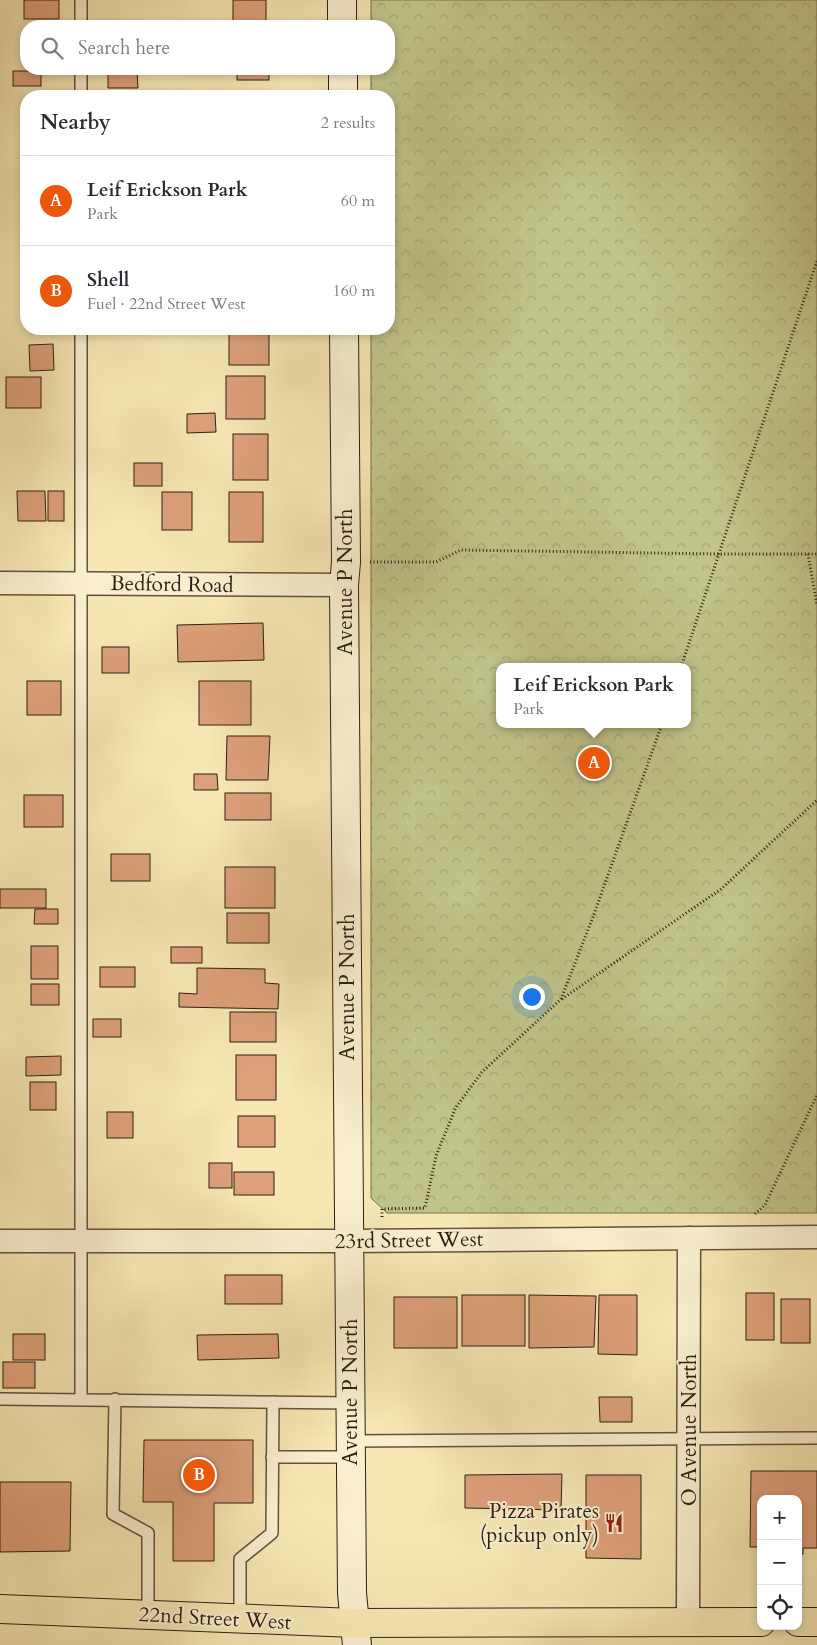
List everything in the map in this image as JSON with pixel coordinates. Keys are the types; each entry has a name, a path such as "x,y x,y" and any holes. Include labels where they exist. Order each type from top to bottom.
{"main road":[{"path":"342,0 342,20"},
{"path":"343,75 343,90"},
{"name":"Avenue P North","path":"344,335 350,1403 352,1592 356,1634"},
{"name":"22nd Street West","path":"0,1609 240,1619 356,1634 688,1622 757,1622"},
{"path":"802,1622 817,1622"}],"street":[{"name":"Bedford Road","path":"0,583 81,583 345,573"},
{"name":"23rd Street West","path":"0,1240 350,1241 817,1237"},
{"name":"O Avenue North","path":"688,1622 690,1439 689,1238"}],"lane":[{"path":"81,0 81,20"},
{"path":"81,75 81,90"},
{"path":"81,335 81,1399"},
{"path":"0,1399 350,1403"},
{"path":"115,1399 113,1514 148,1533 148,1615"},
{"path":"240,1619 240,1559 272,1533 273,1402"},
{"path":"272,1457 351,1449 690,1439 817,1438"}],"path":[{"path":"682,663 817,261"},
{"path":"345,573 436,562 460,550 816,554"},
{"path":"808,554 817,605"},
{"path":"561,999 593,917 661,728"},
{"path":"380,1240 382,1209 425,1208 436,1156 456,1108 482,1072 561,999 721,888 817,800"},
{"path":"732,1237 765,1205 817,1095"}],"green space":[{"path":"371,0 817,0 817,1213 387,1213 371,1198 371,335 395,335 395,90 371,90 371,75 395,75 395,20 371,20"}],"building":[{"path":"24,0 59,0 59,19 24,19"},
{"path":"233,0 266,0 266,20 233,20"},
{"path":"13,71 20,71 20,75 41,75 41,86 13,86"},
{"path":"108,75 137,75 138,88 108,88"},
{"path":"237,75 269,75 269,80 237,80"},
{"path":"229,335 269,335 269,365 229,365"},
{"path":"53,344 54,370 30,371 29,345"},
{"path":"226,376 265,376 265,419 226,419"},
{"path":"6,377 41,377 41,408 6,408"},
{"path":"215,413 216,432 187,433 187,414"},
{"path":"233,434 268,434 268,480 233,480"},
{"path":"134,463 162,463 162,486 134,486"},
{"path":"17,491 45,491 46,521 18,521"},
{"path":"48,491 64,491 64,521 48,521"},
{"path":"162,492 192,492 192,530 162,530"},
{"path":"229,492 263,492 263,542 229,542"},
{"path":"263,623 264,660 178,662 177,625"},
{"path":"102,647 129,647 129,673 102,673"},
{"path":"27,681 61,681 61,715 27,715"},
{"path":"199,681 251,681 251,725 199,725"},
{"path":"227,736 270,736 268,780 226,780"},
{"path":"194,774 217,774 218,790 194,790"},
{"path":"225,793 271,793 271,820 225,820"},
{"path":"24,795 63,795 63,827 24,827"},
{"path":"111,854 150,854 150,881 111,881"},
{"path":"225,867 275,867 275,908 225,908"},
{"path":"0,889 46,889 46,908 0,908"},
{"path":"35,909 58,909 58,924 34,924"},
{"path":"227,913 269,913 269,943 227,943"},
{"path":"31,946 58,946 58,979 31,979"},
{"path":"171,947 202,947 202,963 171,963"},
{"path":"100,967 135,967 135,987 100,987"},
{"path":"197,968 265,969 265,983 279,984 278,1009 179,1007 179,993 197,994"},
{"path":"31,984 59,984 59,1005 31,1005"},
{"path":"230,1012 276,1012 276,1042 230,1042"},
{"path":"93,1019 121,1019 121,1037 93,1037"},
{"path":"236,1055 276,1055 276,1100 236,1100"},
{"path":"61,1056 61,1075 26,1076 26,1057"},
{"path":"30,1082 56,1082 56,1110 30,1110"},
{"path":"107,1112 133,1112 133,1138 107,1138"},
{"path":"238,1116 275,1116 275,1147 238,1147"},
{"path":"209,1163 232,1163 232,1188 209,1188"},
{"path":"234,1172 274,1172 274,1195 234,1195"},
{"path":"225,1275 282,1275 282,1304 225,1304"},
{"path":"746,1293 774,1293 774,1340 746,1340"},
{"path":"462,1295 525,1295 525,1346 462,1346"},
{"path":"529,1295 596,1296 594,1347 529,1348"},
{"path":"599,1295 637,1295 637,1355 598,1354"},
{"path":"394,1297 457,1297 457,1348 394,1348"},
{"path":"781,1299 810,1299 810,1343 781,1343"},
{"path":"13,1334 45,1334 45,1360 13,1360"},
{"path":"278,1334 279,1358 198,1360 197,1335"},
{"path":"3,1362 35,1362 35,1388 3,1388"},
{"path":"599,1397 632,1397 632,1422 600,1422"},
{"path":"144,1440 253,1440 253,1503 214,1503 214,1561 173,1561 173,1502 143,1502"},
{"path":"751,1471 817,1471 817,1548 803,1548 802,1554 802,1495 757,1495 757,1547 750,1547"},
{"path":"562,1474 561,1510 465,1508 465,1475"},
{"path":"586,1475 641,1475 641,1559 586,1558"},
{"path":"0,1482 71,1482 70,1551 0,1552"}],"place":[{"name":"Leif Erickson Park","path":"594,763"},
{"name":"Shell","path":"199,1475"},
{"name":"Pizza Pirates (pickup only)","path":"614,1523"}]}
